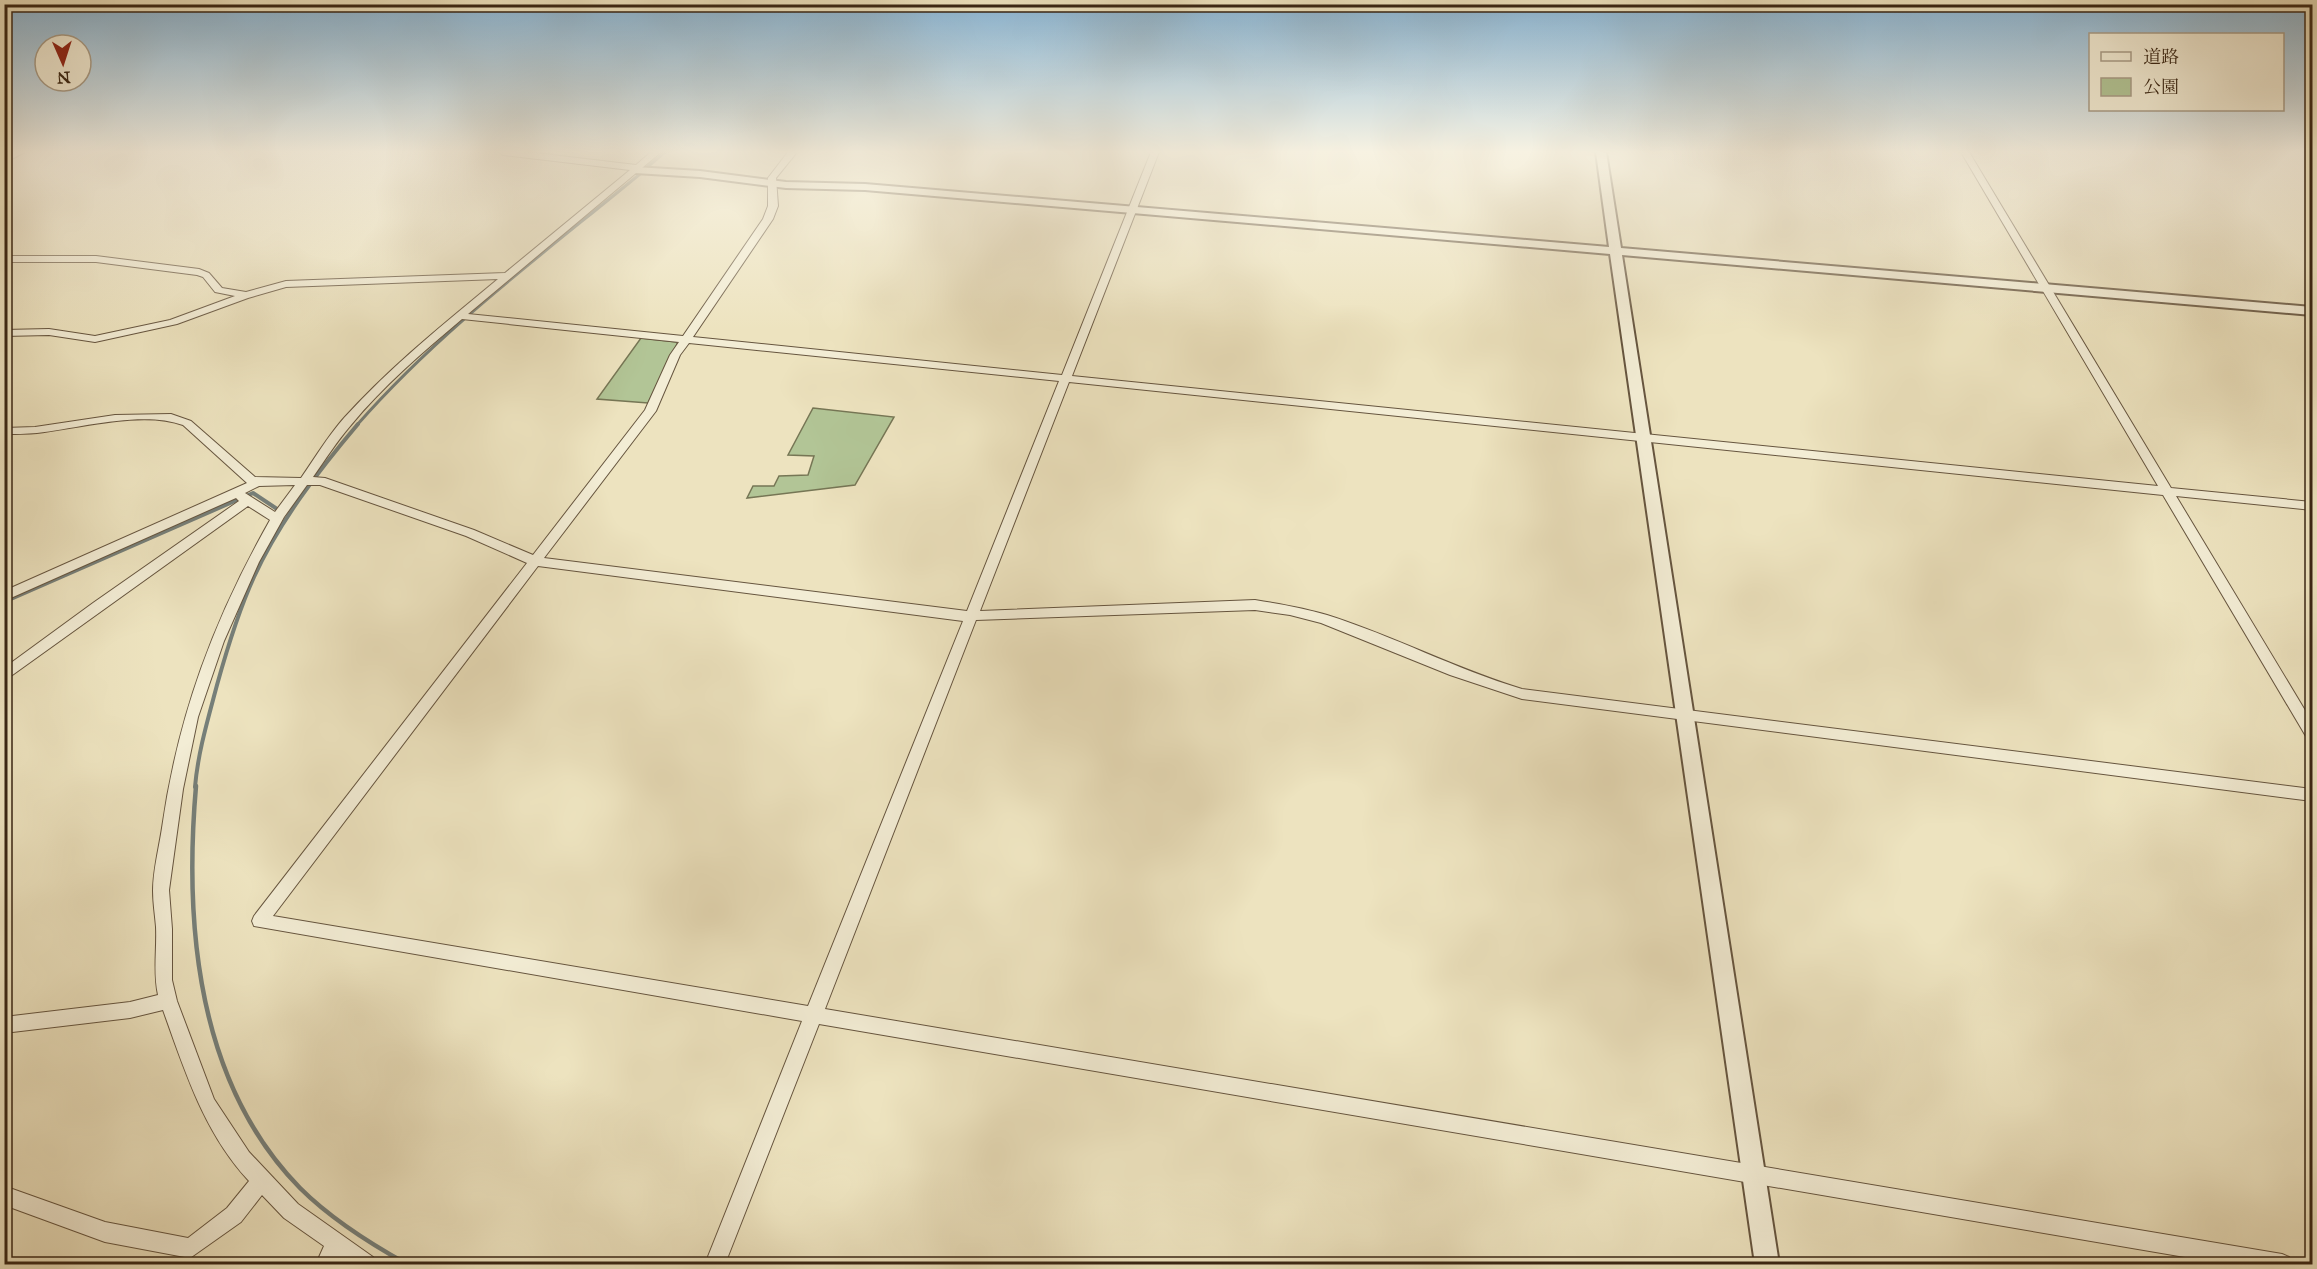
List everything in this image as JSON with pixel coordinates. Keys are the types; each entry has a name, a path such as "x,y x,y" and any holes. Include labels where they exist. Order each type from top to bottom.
{"street":[{"path":"366,1264 291,1212 242,1159 207,1104 168,1001 163,980 164,929 161,890 183,748 190,717 217,641 253,562 277,519 311,480 367,400 465,317 507,276 585,211"},
{"path":"770,211 768,219 751,240 685,340 667,371 650,411 260,921 812,1017 2282,1264"},
{"path":"715,1264 1133,211"},
{"path":"1147,211 2313,312"},
{"path":"1610,211 1767,1264"},
{"path":"2000,211 2313,734"},
{"path":"4,259 96,260 199,272 206,275 219,290 246,296"},
{"path":"4,333 49,332 95,339 173,322 273,286 295,283 507,276"},
{"path":"465,317 2313,506"},
{"path":"4,431 35,430 115,418 171,417 186,423 251,480 257,482 311,480 470,532 534,561 972,617 1256,605 1292,609 1505,690 1543,697 2313,795"},
{"path":"4,676 242,497 257,482"},
{"path":"242,497 277,519"},
{"path":"4,597 242,497"},
{"path":"4,1025 130,1010 168,1001"},
{"path":"4,1195 105,1232 190,1248 234,1215 261,1181"},
{"path":"326,1264 335,1244"}],"green space":[{"path":"641,338 677,342 648,403 597,399"},
{"path":"813,408 894,417 855,485 747,498 753,486 774,486 779,476 808,475 814,456 788,455"}],"waterway":[{"path":"357,425 389,390 457,325 595,211"},
{"path":"195,787 201,748 217,685 233,631 254,577 275,536 301,497 358,424"},
{"path":"4,602 253,493 280,511"},
{"path":"196,786 193,839 196,946 205,999 219,1051 239,1100 265,1146 300,1188 351,1230 407,1264"}]}
